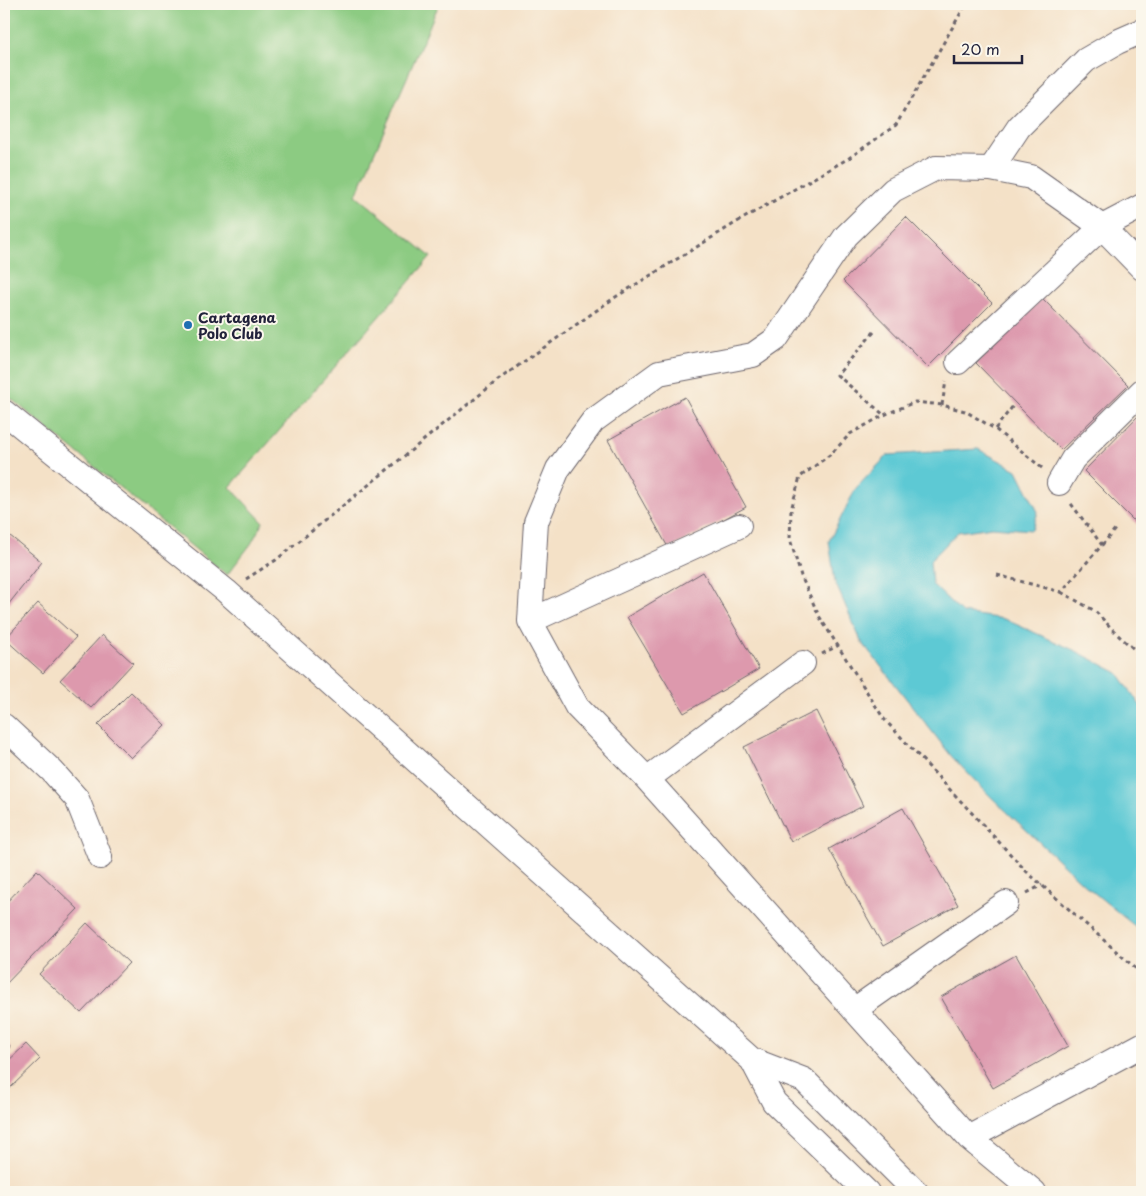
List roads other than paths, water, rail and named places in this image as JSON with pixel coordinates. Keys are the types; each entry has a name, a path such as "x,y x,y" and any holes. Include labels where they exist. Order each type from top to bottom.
{"street":[{"path":"991,169 1019,127 1086,60 1117,42 1142,32"},
{"path":"1034,1192 969,1138 647,779 577,706 530,621 536,522 558,468 593,421 659,373 753,355 776,339 846,236 893,190 936,168 991,169 1031,177 1102,227 1142,268"},
{"path":"958,362 1102,227 1142,206"},
{"path":"1059,483 1073,460 1142,391"},
{"path":"4,412 226,592 752,1060 804,1080 916,1192"},
{"path":"530,621 739,526"},
{"path":"647,779 803,663"},
{"path":"4,726 52,771 77,799 100,857"},
{"path":"854,1010 1006,903"},
{"path":"969,1138 1142,1045"},
{"path":"752,1060 774,1102 867,1192"}],"water":[{"path":"978,449 1017,470 1038,512 1032,530 992,527 958,532 930,561 932,584 962,613 1004,619 1076,651 1118,673 1142,708 1142,932 1086,886 990,796 952,757 861,641 835,582 829,541 856,488 888,455"}],"place":[{"name":"Cartagena Polo Club","path":"188,325"}]}
